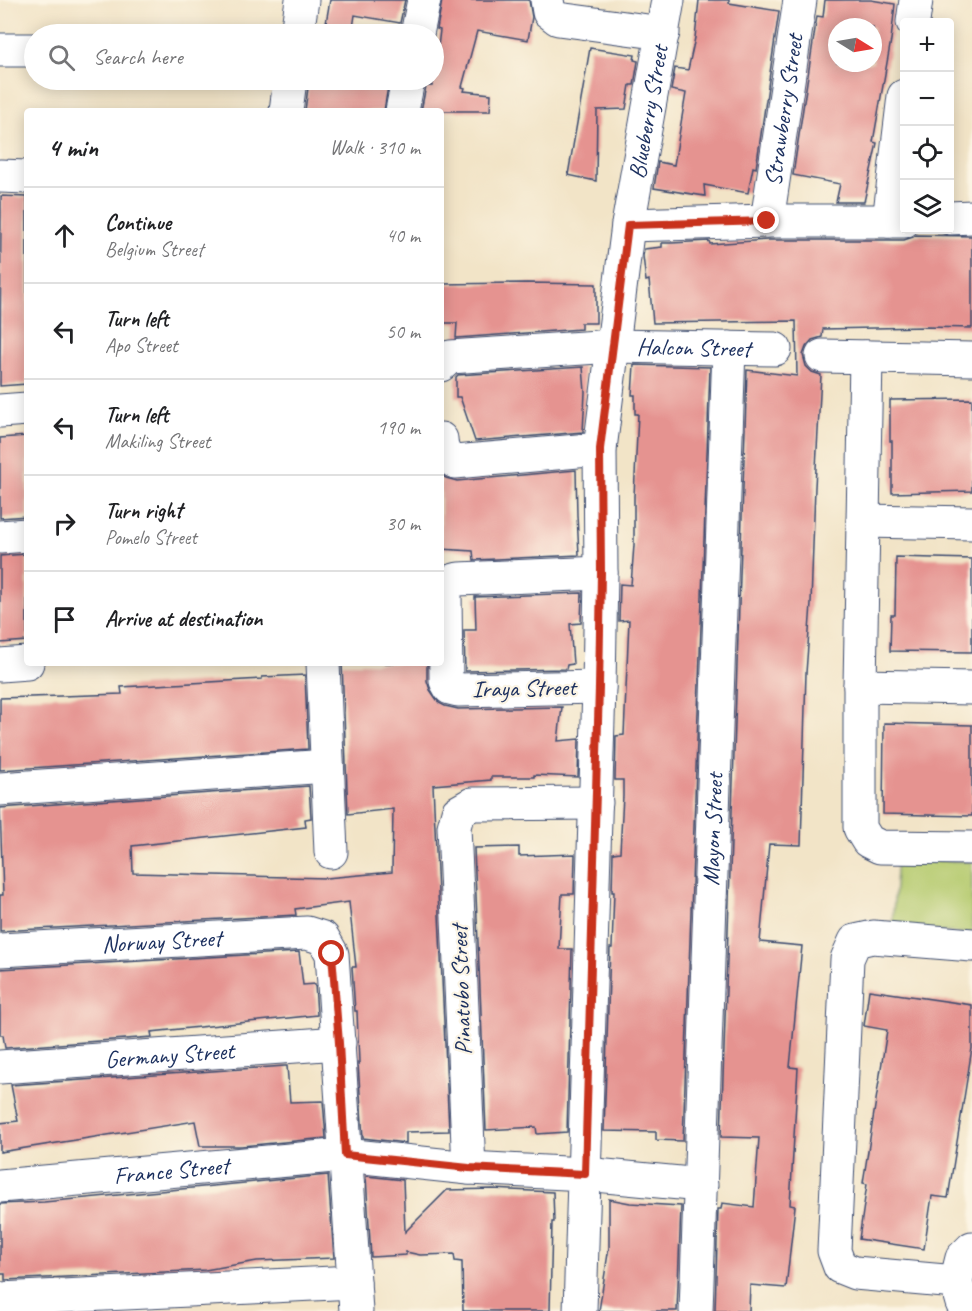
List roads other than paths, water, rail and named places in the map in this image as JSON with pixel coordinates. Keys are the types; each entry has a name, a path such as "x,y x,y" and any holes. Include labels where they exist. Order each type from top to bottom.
{"street":[{"path":"298,24 302,0"},
{"path":"419,24 424,0"},
{"name":"Blueberry Street","path":"580,1311 599,687 600,449 628,225 668,0"},
{"name":"Strawberry Street","path":"767,221 800,0"},
{"path":"914,18 916,0"},
{"path":"548,6 558,19 663,33"},
{"path":"0,50 24,50"},
{"path":"286,108 289,90"},
{"path":"403,108 406,90"},
{"path":"628,225 767,221 897,221 902,126"},
{"path":"0,176 24,177"},
{"path":"954,218 972,217"},
{"name":"Halcon Street","path":"444,362 450,357 613,346 775,349"},
{"name":"Mayon Street","path":"696,1311 729,348"},
{"path":"822,356 972,359"},
{"path":"866,357 860,828 868,841 880,847 972,848"},
{"path":"0,411 24,409"},
{"path":"444,449 455,462 600,449"},
{"path":"863,521 972,523"},
{"path":"0,537 24,535"},
{"name":"Iraya Street","path":"599,687 458,690 450,688 446,681 445,593 448,582 459,579 601,573"},
{"path":"0,665 24,663"},
{"path":"323,666 331,852"},
{"path":"860,687 972,688"},
{"path":"0,789 327,766"},
{"name":"Pinatubo Street","path":"469,1168 454,827 458,812 472,804 596,803"},
{"name":"Norway Street","path":"0,950 307,933 323,938 332,954 339,1043"},
{"path":"956,1282 855,1273 840,1267 834,1251 846,971 847,959 855,941 873,937 972,945"},
{"path":"0,1299 135,1302 355,1297 339,1043"},
{"name":"Germany Street","path":"0,1067 339,1043"},
{"name":"France Street","path":"0,1186 345,1155 469,1168 585,1174 701,1185"},
{"path":"970,1311 962,1303 956,1282 962,1258 972,1248"}]}
